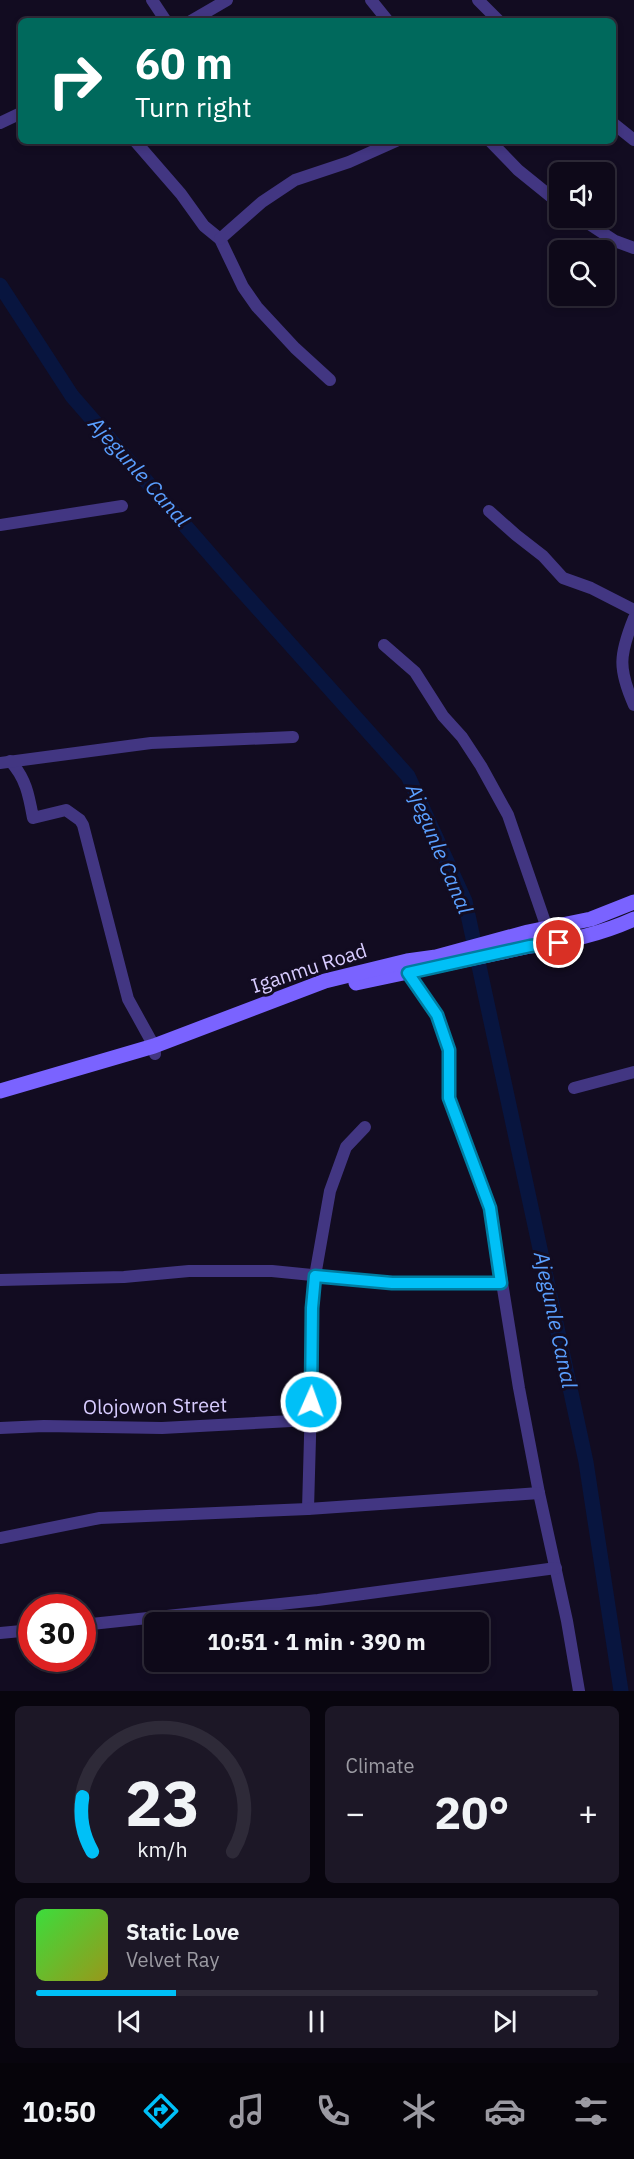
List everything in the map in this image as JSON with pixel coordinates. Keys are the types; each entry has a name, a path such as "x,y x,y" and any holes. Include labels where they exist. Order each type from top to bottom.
{"main road":[{"name":"Iganmu Road","path":"0,1099 155,1050 324,989 408,973 434,962 529,939 547,928 591,919 634,902"},
{"name":"Iganmu Road","path":"529,939 559,943 634,919"},
{"name":"Iganmu Road","path":"0,1091 155,1050 325,981 406,961 434,962"}],"street":[{"path":"152,0 164,18"},
{"path":"196,18 227,0"},
{"path":"371,0 386,18"},
{"path":"478,0 496,18"},
{"path":"0,123 18,114"},
{"path":"616,126 634,140"},
{"path":"138,144 174,186 204,226 220,239 243,287 257,307 295,348 330,380"},
{"path":"220,239 262,202 295,180 349,162 389,144"},
{"path":"493,144 518,170 549,196"},
{"path":"595,228 615,241 634,248"},
{"path":"0,525 122,506"},
{"path":"489,510 543,556 563,578 591,588 634,610"},
{"path":"634,618 625,640 621,667 634,705"},
{"path":"384,645 415,672 443,716 462,737 481,766 508,815 547,928"},
{"path":"5,762 151,743 292,737"},
{"path":"5,762 17,768 26,785 33,818 66,810 80,819 128,999 155,1050"},
{"path":"408,973 437,1015 449,1050 449,1098 490,1208 501,1283 539,1493 556,1568 579,1691"},
{"path":"573,1088 634,1072"},
{"path":"308,1509 312,1308 315,1276 330,1191 346,1147 365,1127"},
{"path":"0,1280 124,1277 189,1271 272,1271 392,1283 501,1283"},
{"name":"Olojowon Street","path":"0,1428 44,1426 162,1428 310,1420"},
{"path":"0,1538 100,1518 308,1509 539,1493"},
{"path":"96,1624 318,1600 556,1568"},
{"path":"0,1633 18,1631"}],"waterway":[{"name":"Ajegunle Canal","path":"0,285 72,396 408,776 465,901 586,1462 621,1691"}],"route":[{"path":"311,1402 312,1308 315,1276 392,1283 501,1283 490,1208 449,1098 449,1050 437,1015 408,973 530,946 559,943"}]}
